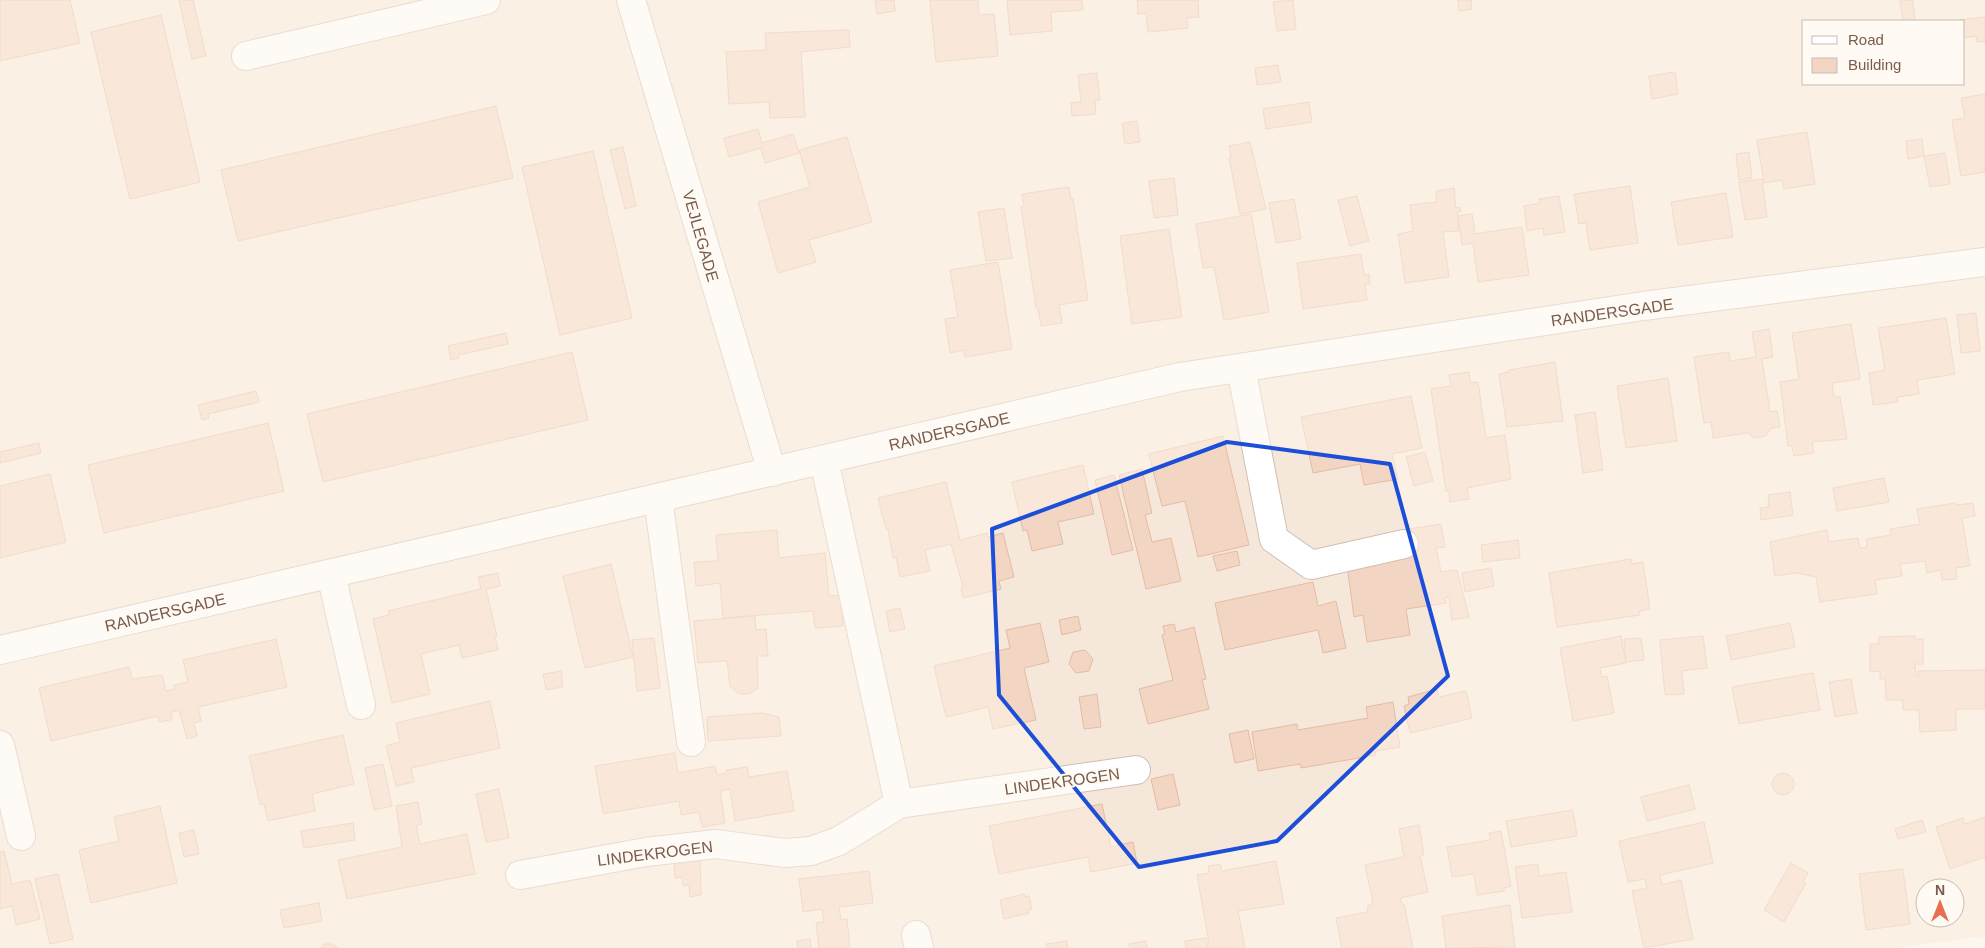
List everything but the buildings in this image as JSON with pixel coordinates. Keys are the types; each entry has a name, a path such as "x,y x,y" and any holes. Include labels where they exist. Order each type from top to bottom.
{"street":[{"path":"246,56 486,0"},
{"name":"VEJLEGADE","path":"631,0 772,472"},
{"name":"RANDERSGADE","path":"0,650 1180,378 1643,306 1985,262"},
{"path":"1241,368 1274,539 1311,565 1404,544"},
{"path":"824,460 899,804"},
{"path":"658,498 691,742"},
{"path":"331,574 360,705"},
{"path":"0,745 21,836"},
{"name":"LINDEKROGEN","path":"520,875 646,852 716,844 785,853 811,851 839,841 899,804 1136,770"}],"highlighted area":[{"path":"1227,442 1390,464 1448,676 1277,841 1139,867 999,695 992,529"}],"shaded area":[{"path":"0,0 1985,0 1985,936 1895,948 0,948"}]}
